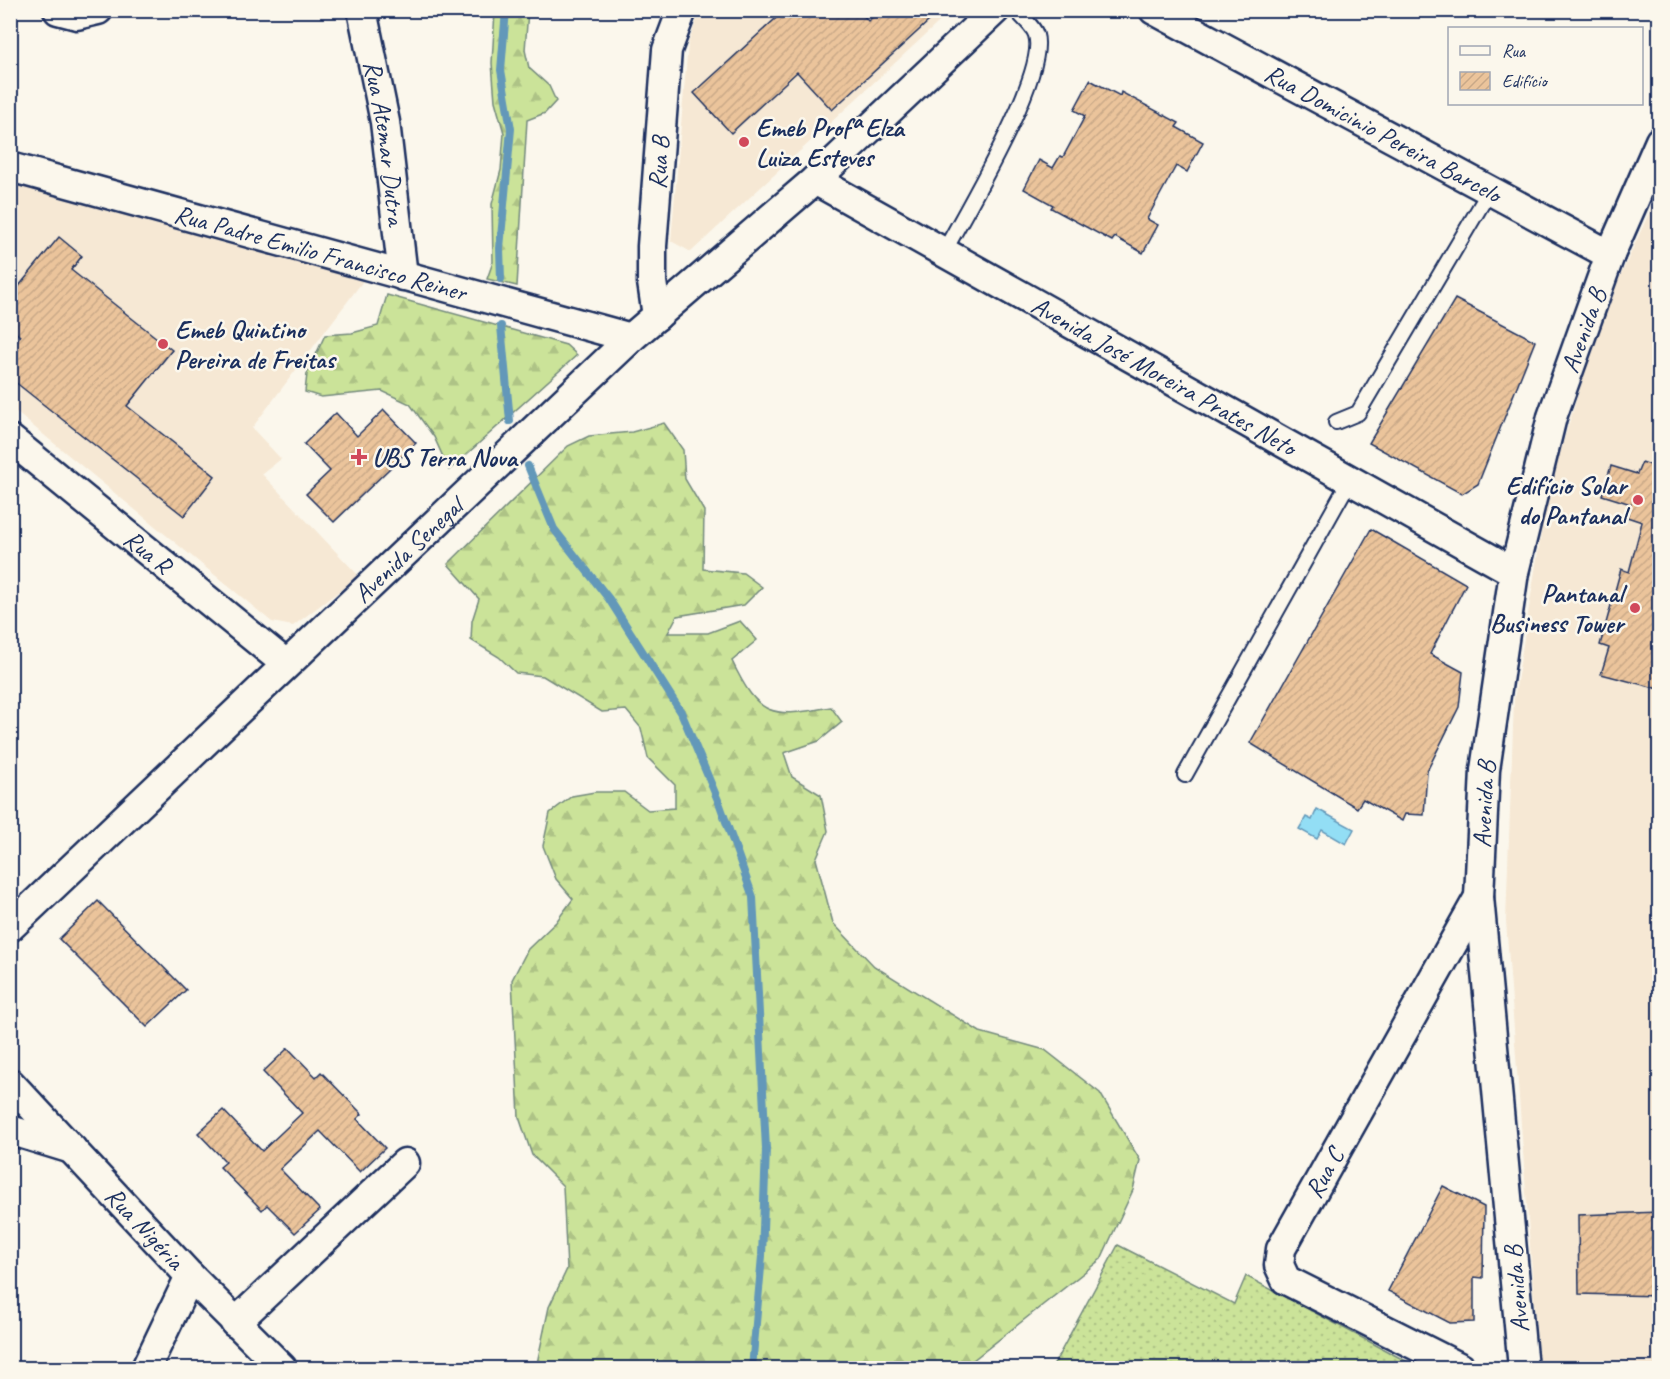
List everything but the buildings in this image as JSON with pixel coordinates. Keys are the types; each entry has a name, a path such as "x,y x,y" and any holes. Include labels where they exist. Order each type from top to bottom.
{"street":[{"path":"58,10 77,15 98,10"},
{"name":"Rua Atemar Dutra","path":"362,10 385,122 403,276"},
{"name":"Rua B","path":"657,315 652,282 652,246 668,50 682,10"},
{"name":"Avenida Senegal","path":"10,927 631,338 815,180 995,10"},
{"name":"Rua Domicinio Pereira Barcelo","path":"1154,10 1610,255"},
{"name":"Avenida B","path":"1523,1368 1479,897 1485,770 1514,572 1552,417 1610,255 1659,141"},
{"name":"Rua Padre Emilio Francisco Reiner","path":"10,167 631,338"},
{"name":"Avenida José Moreira Prates Neto","path":"815,180 1514,572"},
{"name":"Rua R","path":"10,439 286,664"},
{"name":"Rua C","path":"1461,1368 1286,1280 1279,1265 1281,1249 1479,897"},
{"name":"Rua Nigéria","path":"10,1083 190,1276 282,1368"},
{"path":"10,1130 74,1150"},
{"path":"235,1323 405,1163"},
{"path":"146,1368 190,1276"}],"lane":[{"path":"944,252 1021,104 1037,58 1036,34 1016,10"},
{"path":"1336,422 1358,414 1490,190"},
{"path":"1185,775 1350,480"}],"shaded area":[{"name":"Emeb Profª Elza Luiza Esteves","path":"700,11 951,11 691,252 671,241 688,44"},
{"name":"Emeb Quintino Pereira de Freitas","path":"10,181 363,281 252,428 281,459 262,474 359,576 293,626 272,622 11,408"},
{"path":"1659,191 1659,1368 1539,1368 1506,921 1514,700 1548,491 1603,314"}],"green space":[{"path":"495,11 528,11 525,50 529,68 549,86 556,101 545,113 527,120 517,286 487,279 493,262 492,204 501,170 504,133 495,101 492,63"},
{"path":"387,295 566,345 577,355 449,470 434,437 410,404 382,391 321,397 305,392 307,374 325,335 352,333 378,326"},
{"path":"664,423 683,450 685,479 704,511 703,569 743,573 762,587 744,605 677,616 668,633 708,633 740,621 757,640 732,661 751,694 760,704 770,710 781,712 811,711 831,707 842,722 819,741 784,753 792,777 821,795 828,831 816,859 833,923 874,966 980,1032 1045,1050 1100,1093 1140,1160 1133,1190 1101,1259 963,1368 536,1368 549,1307 567,1269 563,1186 532,1155 519,1117 512,980 528,949 556,922 573,899 556,879 543,846 550,813 572,796 595,792 624,792 648,810 675,808 675,785 648,758 641,728 626,710 602,712 543,676 516,673 499,657 471,640 472,621 479,599 448,564 568,446 589,436 632,432"},
{"path":"1118,1245 1234,1304 1246,1276 1419,1368 1052,1368"}],"water":[{"path":"1317,809 1354,829 1346,844 1322,830 1317,839 1299,829 1306,817 1312,820"}],"waterway":[{"path":"501,279 500,248 511,129 501,70 506,10"},
{"path":"501,326 510,421"},
{"path":"528,466 554,529 609,599 681,712 720,805 753,897 766,1149 762,1256 752,1368"}],"place":[{"name":"Emeb Profª Elza Luiza Esteves","path":"744,142"},
{"name":"Emeb Quintino Pereira de Freitas","path":"163,344"},
{"name":"UBS Terra Nova","path":"359,457"},
{"name":"Edifício Solar do Pantanal","path":"1638,500"},
{"name":"Pantanal Business Tower","path":"1635,608"}]}
